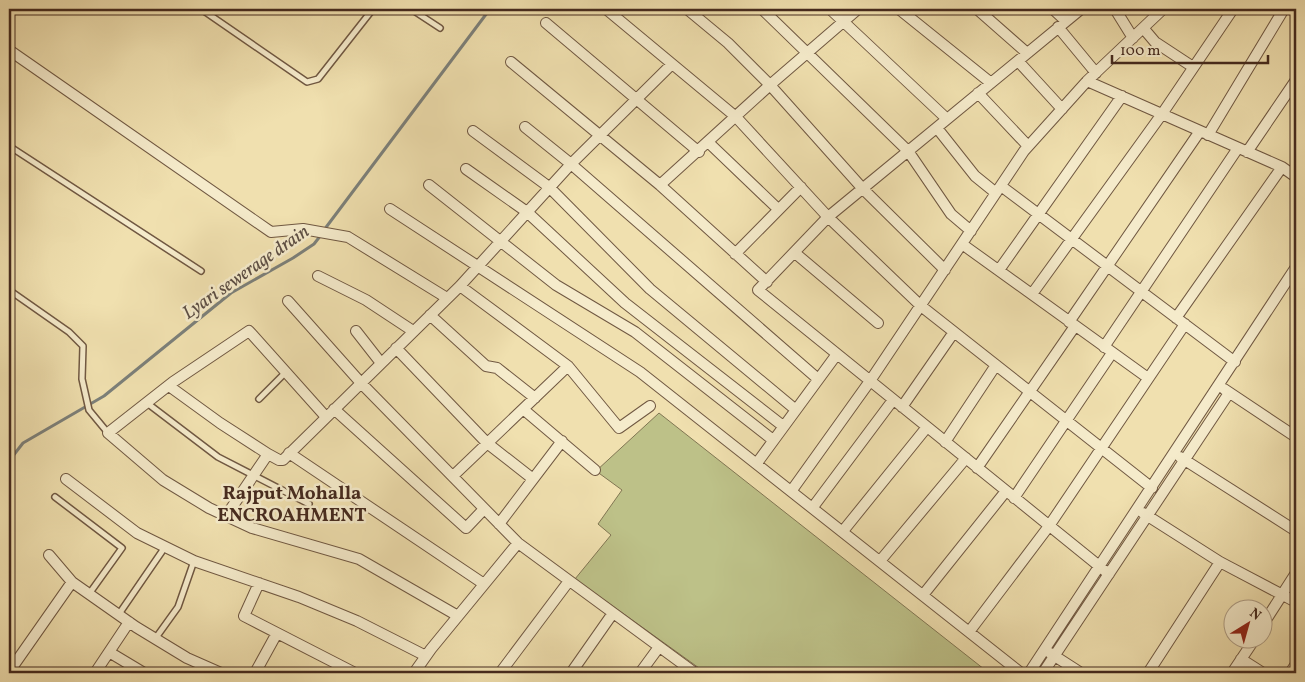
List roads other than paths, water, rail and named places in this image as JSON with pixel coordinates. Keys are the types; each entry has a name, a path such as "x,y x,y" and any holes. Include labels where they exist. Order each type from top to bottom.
{"street":[{"path":"606,9 736,117 828,217 921,306 1152,488"},
{"path":"687,9 728,44 770,85 863,189 945,270"},
{"path":"762,9 908,151 951,214 971,231"},
{"path":"830,9 947,119"},
{"path":"660,186 770,85 858,9"},
{"path":"899,9 990,83"},
{"path":"977,9 1027,53"},
{"path":"1053,9 1096,73"},
{"path":"1081,9 828,217 758,290 1109,574"},
{"path":"1115,9 1133,38"},
{"path":"792,490 870,381 1028,146 1087,81 1163,9"},
{"path":"1032,294 1162,114 1233,9"},
{"path":"977,468 1030,392 1107,266 1204,133 1284,9"},
{"path":"546,23 699,152"},
{"path":"1144,29 1156,42 1193,67"},
{"path":"9,50 270,232 303,229 348,238 448,298"},
{"path":"1018,61 1062,109"},
{"path":"511,62 660,186 766,282"},
{"path":"169,386 220,423 281,461 460,286 570,164 672,64"},
{"path":"923,595 1010,494 1066,420 1141,291 1242,150 1296,80"},
{"path":"1087,81 1282,167 1296,177"},
{"path":"978,94 1028,146"},
{"path":"999,270 1122,96"},
{"path":"525,127 818,379"},
{"path":"937,128 975,176 1038,214 1235,362"},
{"path":"473,131 549,187 650,289 796,410"},
{"path":"709,143 778,209"},
{"path":"1176,318 1282,167"},
{"path":"466,169 527,212 625,303 783,426"},
{"path":"428,185 556,285 635,332 773,440"},
{"path":"735,254 801,187"},
{"path":"390,209 424,233 478,265 640,372 792,490 1021,673"},
{"path":"962,244 1148,378"},
{"path":"795,253 878,323"},
{"path":"1029,673 1175,454 1296,267"},
{"path":"318,276 366,300 413,331"},
{"path":"460,286 568,366 619,428 650,406"},
{"path":"288,301 361,383 518,544 695,673"},
{"path":"430,315 486,366 497,368 535,398"},
{"path":"969,632 1049,526 1185,324"},
{"path":"326,417 249,331 169,386 108,434 164,480 209,508 252,528 359,559 458,616"},
{"path":"356,332 381,363"},
{"path":"902,407 954,332"},
{"path":"396,348 487,443 533,479"},
{"path":"757,463 837,354"},
{"path":"945,442 996,365"},
{"path":"453,476 568,366"},
{"path":"1219,386 1296,435"},
{"path":"1043,673 1229,393"},
{"path":"813,507 893,400"},
{"path":"334,409 466,528 484,509"},
{"path":"524,409 595,470"},
{"path":"843,531 927,427"},
{"path":"499,524 562,442"},
{"path":"289,453 484,584"},
{"path":"226,516 268,454"},
{"path":"1175,454 1296,531"},
{"path":"880,561 966,458"},
{"path":"66,479 137,533 165,547 194,560 357,621 426,656"},
{"path":"1138,510 1220,562 1296,602"},
{"path":"414,673 458,616 518,544"},
{"path":"49,555 72,582 118,615 187,658 221,673"},
{"path":"1148,673 1220,562"},
{"path":"1272,611 1296,573"},
{"path":"500,673 569,581"},
{"path":"9,672 72,582"},
{"path":"259,583 244,616 355,673"},
{"path":"571,673 613,613"},
{"path":"95,673 130,622"},
{"path":"255,673 277,633"},
{"path":"640,673 659,647"},
{"path":"1045,650 1082,673"},
{"path":"1232,673 1247,650"},
{"path":"110,652 144,673"},
{"path":"1241,659 1263,673"},
{"path":"1290,673 1296,664"}],"lane":[{"path":"201,9 306,82 318,79 373,9"},
{"path":"411,9 440,28"},
{"path":"9,146 200,271"},
{"path":"9,290 69,332 83,346 82,379 89,410 108,434"},
{"path":"259,399 286,372"},
{"path":"147,403 218,457 309,504"},
{"path":"55,497 122,548 89,594"},
{"path":"118,615 165,547"},
{"path":"155,638 178,607 194,560"}],"waterway":[{"name":"Lyari sewerage drain","path":"324,230 490,9"},
{"name":"Lyari sewerage drain","path":"9,461 23,443 104,396 231,293 293,258 314,244 321,235"}],"district":[{"name":"Rajput Mohalla ENCROAHMENT","path":"292,503"}]}
